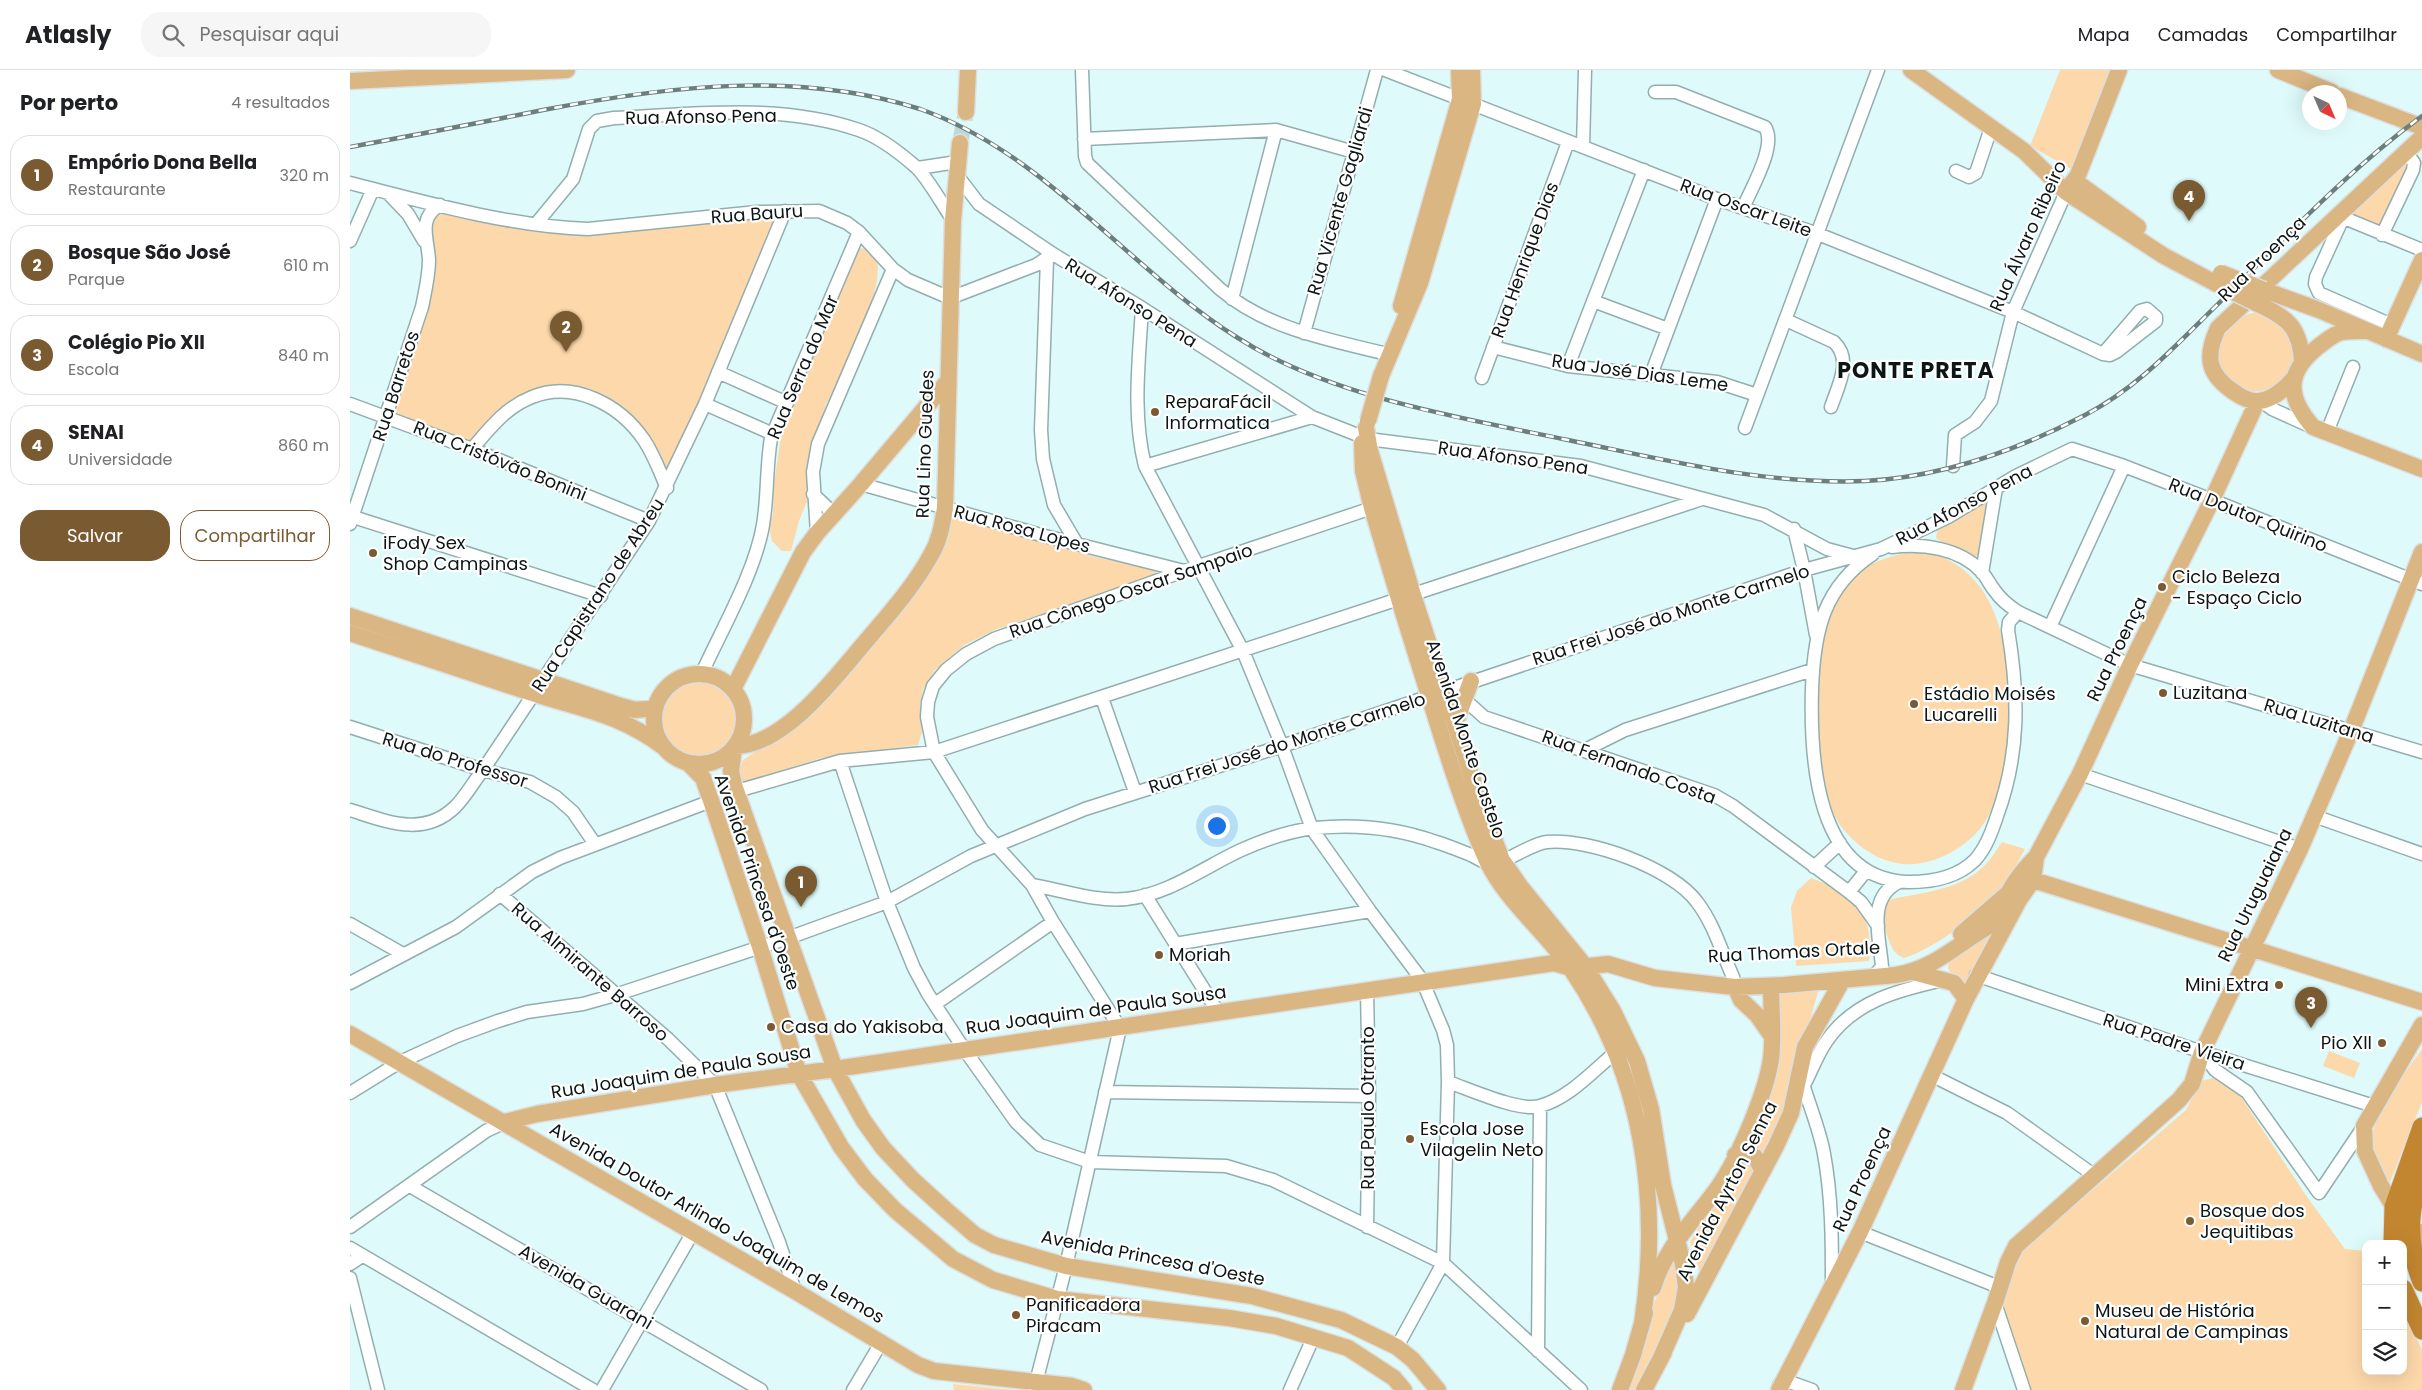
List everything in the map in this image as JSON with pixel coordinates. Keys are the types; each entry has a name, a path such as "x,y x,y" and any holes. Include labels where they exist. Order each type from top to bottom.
{"highway":[{"path":"2393,1240 2394,1207 2422,1127"},
{"path":"2421,1277 2409,1233 2422,1162"},
{"path":"2407,1298 2422,1330"}],"main road":[{"path":"350,81 567,70"},
{"path":"966,112 968,70"},
{"path":"1458,70 1466,102"},
{"path":"1466,102 1472,70"},
{"path":"1911,70 2024,151 2064,174 2073,183 2128,221 2218,278 2260,297 2319,310 2365,331"},
{"name":"Rua Álvaro Ribeiro","path":"2073,183 2119,70"},
{"path":"2278,70 2315,85"},
{"path":"2347,99 2392,118 2422,127"},
{"name":"Avenida Monte Castelo","path":"1406,597 1372,508 1363,470 1361,451 1386,363 1420,283 1466,102"},
{"name":"Rua Proença","path":"1779,1387 1832,1290 1860,1232 1933,1076 1966,998 1977,978 2013,897 2023,870 2036,858 2080,774 2130,665 2259,401 2242,397 2218,379 2211,365 2210,350 2218,328 2340,217 2422,137"},
{"name":"Rua Lino Guedes","path":"734,747 747,746 783,727 818,698 906,594 932,555 940,537 945,508 953,220 956,168 960,143"},
{"path":"2389,332 2422,260"},
{"path":"2260,297 2292,326 2300,342 2302,361"},
{"path":"2422,354 2389,332 2342,332 2332,337 2302,361 2294,378 2293,388 2296,404 2320,430 2422,470"},
{"path":"2259,401 2280,392 2294,378"},
{"path":"733,690 790,576 817,533 948,382"},
{"path":"926,408 932,408 937,412 947,428"},
{"name":"Avenida Monte Castelo","path":"1366,431 1406,597 1436,694 1460,795 1495,862 1528,919 1562,955 1578,967 1596,1008 1622,1046 1651,1109 1669,1212 1676,1238"},
{"name":"Rua Uruguaiana","path":"1962,1390 2016,1246 2179,1100 2192,1084 2202,1052 2300,849 2416,582 2422,552"},
{"path":"350,616 617,718 642,730 678,760 688,763 701,764 713,762 734,747 743,730 744,720 740,700 726,682 715,676 690,674 668,686 660,696 655,708 653,721 656,734 662,746"},
{"path":"350,632 539,687 635,710 655,708"},
{"path":"1455,724 1471,681"},
{"name":"Avenida Monte Castelo","path":"1436,694 1455,724 1480,802 1495,862"},
{"name":"Avenida Princesa d'Oeste","path":"734,747 732,771 737,791 835,1069 863,1120 883,1148 913,1180 975,1234 994,1245 1066,1266 1252,1296 1341,1320 1397,1347 1413,1360 1438,1390"},
{"name":"Avenida Princesa d'Oeste","path":"688,763 703,778 760,947 798,1074 841,1147 894,1210 953,1259 993,1280 1057,1299 1229,1318 1276,1326 1314,1336 1348,1348 1371,1361 1394,1378 1404,1390"},
{"name":"Rua Proença","path":"1977,978 1998,920 2013,897 2033,880 2036,858"},
{"path":"2033,880 2422,1002"},
{"name":"Rua Thomas Ortale","path":"1578,967 1608,964 1655,978 1771,986 1842,981 1913,962 1941,947 2013,897"},
{"name":"Rua Thomas Ortale","path":"1562,955 1659,973 1734,982 1877,972 1914,972 1945,956 1998,920"},
{"name":"Rua Joaquim de Paula Sousa","path":"505,1122 537,1114 715,1085 1120,1028 1422,980 1562,955"},
{"path":"1945,956 1946,980"},
{"path":"1914,972 1946,980 1958,987 1966,998"},
{"name":"Avenida Ayrton Senna","path":"1644,1390 1706,1280 1763,1171 1791,1113 1801,1086 1805,1047 1842,981"},
{"path":"1734,982 1741,1000 1757,1015 1771,1035"},
{"name":"Avenida Ayrton Senna","path":"1620,1390 1633,1355 1660,1267 1676,1238 1720,1184 1735,1155 1768,1074 1771,1035 1771,986"},
{"path":"2394,1207 2381,1186 2365,1151 2364,1126 2422,1025"},
{"name":"Avenida Doutor Arlindo Joaquim de Lemos","path":"350,1034 694,1232 918,1365 934,1371 1035,1386 1072,1386 1084,1390"},
{"name":"Avenida Monte Castelo","path":"1622,1046 1638,1121 1648,1187 1650,1246 1648,1284 1642,1324"},
{"path":"535,1140 533,1124 537,1114"},
{"path":"1735,1155 1755,1157 1763,1171"},
{"path":"1669,1212 1702,1208"},
{"path":"2407,1286 2421,1277 2418,1249 2422,1232"},
{"name":"Avenida Ayrton Senna","path":"1660,1360 1682,1310 1686,1295 1683,1264 1676,1238"}],"street":[{"path":"1082,70 1086,160 1232,299 1268,320 1386,363"},
{"name":"Rua Vicente Gagliardi","path":"1304,333 1377,70"},
{"name":"Rua Oscar Leite","path":"1385,70 1717,199 1744,206 1818,234 2013,312 2103,354"},
{"path":"1583,147 1585,70"},
{"path":"1744,428 1878,70"},
{"path":"1655,92 1676,92 1766,127 1769,133 1768,149 1744,206"},
{"name":"Rua Afonso Pena","path":"536,224 573,179 580,163 587,135 593,124 614,118 716,113 778,115 819,120 859,130 877,138 918,168 953,220"},
{"path":"1956,171 1969,176 1976,173 1991,128"},
{"path":"1084,139 1276,130 1354,152"},
{"path":"1232,299 1276,130"},
{"name":"Rua Henrique Dias","path":"1482,378 1568,142"},
{"path":"2382,235 2413,170 2414,163 2406,152"},
{"path":"918,168 956,168"},
{"name":"Rua Afonso Pena","path":"956,168 979,204 1050,256 1142,308 1312,417 1366,431 1581,466 1764,515 1827,550 1853,556 1881,549 1948,517 2016,476 2072,449"},
{"path":"1568,366 1644,170"},
{"path":"350,183 440,205 536,224"},
{"name":"Rua Álvaro Ribeiro","path":"1953,466 1955,435 1976,422 1991,401 2013,312 2073,183"},
{"path":"350,241 373,189"},
{"name":"Rua Barretos","path":"387,193 408,214 426,245"},
{"path":"1651,375 1717,199"},
{"name":"Rua Afonso Pena","path":"954,202 979,204"},
{"name":"Rua Barretos","path":"351,519 424,298 428,267 426,218 432,209 440,205"},
{"name":"Rua Bauru","path":"536,224 564,229 588,230 785,211 819,211 847,223 859,232 893,269 908,280 950,298"},
{"name":"Rua Capistrano de Abreu","path":"350,810 404,826 423,824 440,817 455,806 483,770 601,596 649,521 667,488 706,404 785,211"},
{"path":"2340,217 2422,250"},
{"name":"Rua Proença","path":"2340,217 2316,277 2317,289 2319,293 2389,332"},
{"name":"Rua Serra do Mar","path":"702,674 757,547 763,526 766,472 773,434 859,232"},
{"path":"950,298 1029,268 1050,256"},
{"path":"1050,256 1041,430 1043,459 1054,505 1077,544"},
{"path":"817,533 813,472 818,444 893,269"},
{"path":"1593,301 1668,329"},
{"path":"1142,308 1137,408 1138,440 1145,466 1191,569 1243,651 1282,746 1312,829 1370,912 1422,980 1445,1037 1448,1082 1443,1264 1397,1347"},
{"path":"1786,320 1834,342 1844,355 1844,364 1831,407"},
{"name":"Rua José Dias Leme","path":"1492,347 1568,366 1717,382 1756,395"},
{"path":"2259,401 2272,409 2320,430 2353,367"},
{"path":"718,372 787,403"},
{"path":"472,449 492,424 510,409 532,397 552,392 571,391 603,403 631,424 654,458 667,488"},
{"name":"Rua Cristóvão Bonini","path":"350,404 472,449 649,521"},
{"path":"706,404 773,434"},
{"path":"1145,466 1312,417"},
{"name":"Rua Doutor Quirino","path":"2072,449 2124,466 2212,500 2416,582"},
{"path":"2050,627 2124,466"},
{"name":"Rua Rosa Lopes","path":"861,484 1077,544 1191,569"},
{"path":"1816,635 1835,592 1860,563 1881,549 1903,546 1934,548 1957,556 1982,572 1996,488"},
{"path":"814,494 834,514"},
{"path":"737,791 840,761 934,752 1702,499"},
{"name":"Rua Cônego Oscar Sampaio","path":"934,752 927,717 928,702 933,686 946,670 966,654 994,639 1191,569 1372,508"},
{"path":"351,519 601,596"},
{"path":"1794,530 1804,570 1816,635 1812,670 1811,716 1818,791 1826,814 1840,843 1866,871 1899,882 1922,882 1942,879 1959,872 1975,860 1991,833 2008,788 2014,758 2016,686 2008,630 2009,622 2018,612"},
{"name":"Rua Frei José do Monte Carmelo","path":"760,947 887,902 995,845 1135,792 1282,746 1804,570 1853,556"},
{"name":"Rua Luzitana","path":"1982,572 2003,601 2018,612 2130,665 2422,752"},
{"path":"1585,750 1625,730 1812,670"},
{"path":"1102,698 1135,792"},
{"name":"Rua Fernando Costa","path":"1464,699 1484,717 1714,795 1733,806 1849,892 1861,902 1878,926"},
{"name":"Rua do Professor","path":"350,727 483,770 530,782 556,797 573,812 595,844"},
{"path":"934,752 982,830 1032,885 1053,922 1120,1028 1066,1266 1035,1386"},
{"path":"840,761 887,902 914,968 964,1050 1028,1135 1040,1145 1052,1151 1090,1162 1226,1166 1273,1180 1443,1264 1581,1390"},
{"path":"2080,774 2300,849"},
{"path":"350,983 456,927 532,872 595,844 711,801"},
{"path":"2314,816 2422,854"},
{"path":"1032,885 1109,899 1127,899 1145,895 1190,877 1239,851 1274,836 1312,829 1345,826 1378,828 1422,838 1495,862 1531,845 1560,842 1614,853 1654,868 1684,887 1697,901 1706,916 1734,982"},
{"path":"1814,866 1840,843"},
{"path":"1849,892 1866,871"},
{"name":"Rua Fernando Costa","path":"1877,972 1880,900 1886,891 1899,882"},
{"name":"Rua Almirante Barroso","path":"500,894 615,996 697,1065 715,1085 780,1242 794,1291"},
{"path":"1145,895 1218,1012"},
{"path":"1175,944 1370,912"},
{"path":"935,1004 1053,922"},
{"path":"350,924 403,954"},
{"path":"350,1093 400,1062 457,1036 528,1012 583,1004 615,996 760,947"},
{"name":"Rua Padre Vieira","path":"1977,978 2374,1106"},
{"path":"1832,1290 1832,1207 1824,1153 1819,1130 1801,1086 1825,1042 1852,1013 1874,1000 1899,990 1946,980"},
{"name":"Rua Paulo Otranto","path":"1367,989 1369,1096 1368,1227"},
{"path":"1448,1082 1504,1102 1540,1106 1565,1094 1622,1046"},
{"path":"2202,1052 2215,1070 2247,1092 2319,1193 2364,1126"},
{"path":"1933,1076 2007,1113 2095,1176"},
{"path":"1105,1092 1369,1096"},
{"path":"1538,1351 1540,1106"},
{"name":"Rua Joaquim de Paula Sousa","path":"350,1227 486,1131 505,1122"},
{"name":"Avenida Guarani","path":"410,1186 761,1390"},
{"path":"602,1390 694,1232"},
{"path":"1860,1232 1997,1295 2024,1390"},
{"path":"350,1248 593,1390"},
{"path":"350,1264 362,1256"},
{"path":"350,1278 378,1390"},
{"path":"1290,1390 1314,1336"},
{"path":"854,1390 881,1343"},
{"path":"1779,1387 1812,1390"}],"shaded area":[{"path":"2060,70 2113,70 2073,170 2030,146"},
{"path":"2407,163 2413,165 2383,227 2351,215"},
{"path":"432,209 564,229 785,211 667,488 644,440 590,397 532,397 472,449 385,416 413,331"},
{"path":"861,248 875,252 878,266 877,281 870,312 849,366 826,404 810,494 799,521 791,551 782,551 772,541 769,527 773,514 774,484 791,381 799,354 830,292 838,265"},
{"path":"2260,312 2283,321 2298,353 2293,370 2288,378 2264,390 2251,391 2239,387 2229,380 2222,370 2218,358 2219,345 2232,323 2249,314"},
{"path":"1983,503 1988,503 1979,557 1957,549 1936,538 1937,531"},
{"path":"949,516 1091,556 1155,570 1157,577 997,629 964,645 935,670 923,689 920,704 922,732 918,745 821,758 743,783 738,777 743,760 808,717 914,590 946,545"},
{"name":"Estádio Moisés Lucarelli","path":"1910,552 1939,556 1960,567 1977,583 1989,601 1998,622 2004,645 2010,714 2009,740 2002,779 1994,804 1982,826 1973,837 1950,853 1923,863 1909,864 1889,861 1874,855 1861,846 1844,830 1831,807 1822,775 1817,737 1816,697 1820,657 1829,621 1842,591 1866,567 1884,559"},
{"path":"692,681 708,681 722,687 733,698 739,712 739,728 733,742 722,753 708,759 692,759 678,753 667,742 661,728 661,712 667,698 678,687"},
{"path":"2002,842 2025,849 2008,880 1988,903 1961,926 1932,945 1904,958 1897,954 1890,943 1884,923 1882,911 1886,903 1892,899 1942,889 1966,879 1986,864"},
{"path":"1811,878 1838,891 1858,908 1865,919 1869,931 1869,961 1796,966 1791,907 1797,891"},
{"path":"1990,934 1964,985 1953,977 1948,968 1950,959"},
{"path":"1819,989 1810,1020 1793,1060 1785,1108 1763,1152 1747,1144 1775,993"},
{"path":"2422,1049 2422,1102 2388,1187 2373,1160 2374,1130 2386,1101"},
{"path":"2329,1051 2360,1063 2354,1078 2323,1066"},
{"name":"Bosque dos Jequitibas","path":"2216,1077 2241,1097 2305,1194 2345,1249 2362,1251 2362,1375 2407,1375 2407,1318 2422,1350 2422,1390 2029,1390 2001,1303 2024,1249 2186,1110 2201,1081"},
{"path":"1749,1162 1756,1171 1702,1279 1690,1242 1741,1163"},
{"path":"1673,1258 1679,1278 1679,1298 1638,1390 1625,1390 1653,1306"},
{"path":"953,1384 1012,1390 954,1390"}],"tunnel":[{"path":"960,143 966,112"}],"railway":[{"path":"350,147 590,101 685,89 780,86 827,89 874,97 920,109 966,129 1008,154 1085,214 1198,310 1238,338 1274,358 1313,376 1398,403 1441,414 1678,463 1715,470 1790,479 1865,481 1922,474 1979,460 2059,428 2123,392 2187,335 2342,183 2394,137 2422,116"}],"place":[{"name":"SENAI","path":"2189,221"},
{"name":"Bosque São José","path":"566,352"},
{"name":"ReparaFácil Informatica","path":"1155,412"},
{"name":"iFody Sex Shop Campinas","path":"373,553"},
{"name":"Ciclo Beleza - Espaço Ciclo","path":"2162,587"},
{"name":"Luzitana","path":"2163,693"},
{"name":"Estádio Moisés Lucarelli","path":"1914,704"},
{"name":"Empório Dona Bella","path":"801,907"},
{"name":"Moriah","path":"1159,955"},
{"name":"Mini Extra","path":"2279,985"},
{"name":"Casa do Yakisoba","path":"771,1027"},
{"name":"Colégio Pio XII","path":"2311,1028"},
{"name":"Pio XII","path":"2382,1043"},
{"name":"Escola Jose Vilagelin Neto","path":"1410,1139"},
{"name":"Bosque dos Jequitibas","path":"2190,1221"},
{"name":"Panificadora Piracam","path":"1016,1315"},
{"name":"Museu de História Natural de Campinas","path":"2085,1321"}],"district":[{"name":"PONTE PRETA","path":"1916,370"}]}
